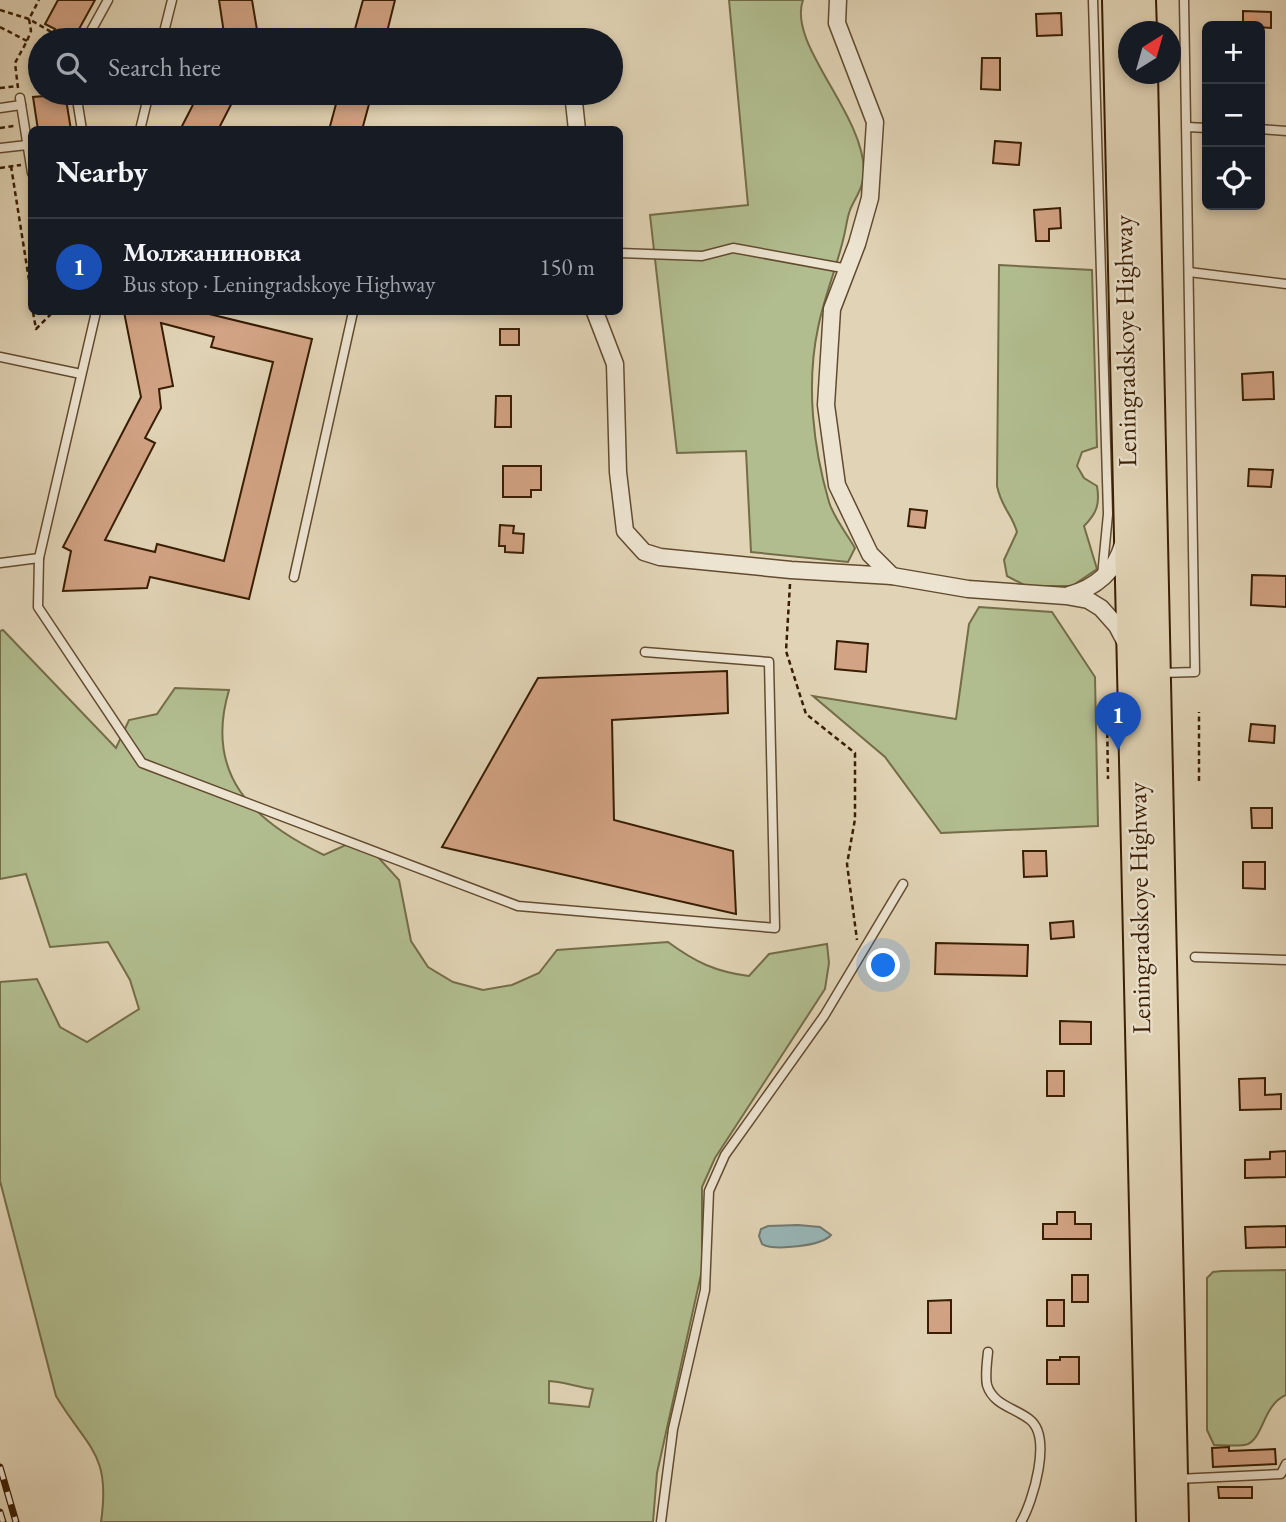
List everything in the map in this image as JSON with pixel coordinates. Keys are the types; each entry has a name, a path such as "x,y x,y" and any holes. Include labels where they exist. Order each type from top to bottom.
{"highway":[{"name":"Leningradskoye Highway","path":"1116,0 1129,514 1145,668 1174,1522"},
{"path":"1141,0 1142,21"},
{"name":"Leningradskoye Highway","path":"1143,84 1152,1522"}],"street":[{"path":"838,0 836,23 876,122 870,198 848,269 832,309 826,405 837,485 870,554 892,576"},
{"path":"574,105 577,126"},
{"path":"596,315 615,364 618,472 625,531 633,543 644,552 660,557 791,570 892,576 968,589 1088,600 1111,618 1145,668"},
{"path":"1066,596 1083,591 1101,579 1121,552 1129,514"}],"lane":[{"path":"93,28 108,0"},
{"path":"165,28 172,0"},
{"path":"1093,0 1108,514 1101,579"},
{"path":"1145,668 1195,672 1184,0"},
{"path":"0,108 20,101 28,151"},
{"path":"78,105 81,126"},
{"path":"141,126 146,105"},
{"path":"1187,127 1202,128"},
{"path":"1265,129 1286,131"},
{"path":"0,148 27,145"},
{"path":"623,253 702,256 733,248 848,269"},
{"path":"1189,272 1286,284"},
{"path":"95,315 39,558 38,607 142,762 518,906 775,928 769,662 645,652"},
{"path":"293,577 352,315"},
{"path":"0,358 81,374"},
{"path":"0,562 39,558"},
{"path":"661,1522 673,1429 705,1290 709,1191 725,1155 824,1016 903,884"},
{"path":"1195,957 1286,960"},
{"path":"988,1352 987,1385 995,1399 1032,1420 1040,1436 1040,1463 1030,1506 1021,1522"},
{"path":"1174,1479 1281,1474 1286,1464"}],"path":[{"path":"30,28 29,19 39,0"},
{"path":"0,10 29,19 44,28"},
{"path":"0,27 27,41 15,63 20,101"},
{"path":"0,88 18,86"},
{"path":"10,166 28,275"},
{"path":"0,168 28,168"},
{"path":"34,315 36,329 50,315"},
{"path":"791,570 786,651 806,715 855,753 855,819 847,864 859,956"},
{"path":"1199,712 1199,781"},
{"path":"1107,716 1108,779"}],"green space":[{"path":"729,0 803,0 801,18 806,37 852,126 860,149 863,182 849,213 824,305 812,371 815,438 823,481 831,508 855,548 848,562 751,552 746,451 677,453 650,215 748,205"},
{"path":"999,265 1092,270 1097,447 1082,452 1077,466 1084,478 1097,486 1096,508 1084,526 1097,569 1072,586 1026,586 1007,576 1004,560 1017,532 997,486"},
{"path":"979,607 1052,612 1095,677 1098,826 941,833 885,757 813,696 956,719 969,624"},
{"path":"3,630 116,748 129,720 157,714 175,688 229,690 223,720 223,746 229,770 240,791 275,827 324,855 350,843 377,856 399,880 411,941 428,967 453,982 483,990 512,985 539,973 557,950 668,942 706,965 749,976 769,954 827,944 829,963 825,989 715,1158 702,1187 702,1270 657,1473 653,1522 101,1522 103,1481 100,1466 87,1441 56,1396 0,1181 0,982 37,979 60,1027 87,1042 139,1009 130,980 108,942 50,947 26,874 0,879 0,631","holes":["549,1381 593,1389 589,1407 549,1403"]},
{"path":"1286,1270 1286,1395 1273,1406 1248,1444 1214,1445 1207,1430 1207,1278 1213,1272 1222,1271"}],"water":[{"path":"768,1226 820,1227 831,1235 818,1242 798,1246 777,1247 762,1244 759,1236 761,1229"}],"building":[{"path":"58,0 95,0 80,28 53,28 45,24"},
{"path":"219,0 252,0 257,28 223,28"},
{"path":"363,0 395,0 388,28 355,28"},
{"path":"1243,11 1271,12 1271,28 1265,28 1265,21 1243,21"},
{"path":"1061,13 1062,35 1037,36 1036,14"},
{"path":"982,58 1000,58 1000,90 981,89"},
{"path":"34,105 67,105 70,126 37,126"},
{"path":"193,105 231,105 220,126 182,126"},
{"path":"336,105 369,105 363,126 330,126"},
{"path":"995,141 1021,143 1019,165 993,163"},
{"path":"1060,208 1061,228 1049,229 1049,241 1036,241 1034,210"},
{"path":"125,315 213,315 312,339 249,599 150,577 147,588 63,591 71,551 63,547 141,397","holes":["161,323 214,337 211,347 273,362 224,561 157,544 155,552 105,540 155,443 145,438 161,408 159,389 173,386"]},
{"path":"500,329 519,329 519,345 500,345"},
{"path":"1273,372 1274,399 1243,400 1242,374"},
{"path":"496,396 511,396 511,427 495,427"},
{"path":"503,466 541,466 541,490 531,490 531,497 503,497"},
{"path":"1249,469 1273,470 1271,487 1248,486"},
{"path":"910,509 927,511 925,528 908,526"},
{"path":"500,525 514,526 513,533 524,534 523,553 505,552 505,546 499,546"},
{"path":"1252,575 1286,576 1286,607 1251,605"},
{"path":"837,641 868,644 866,672 835,669"},
{"path":"727,671 728,713 612,720 614,820 733,851 736,914 442,847 538,678"},
{"path":"1251,724 1275,726 1274,743 1249,741"},
{"path":"1251,808 1272,808 1272,828 1252,828"},
{"path":"1023,851 1046,851 1047,876 1024,877"},
{"path":"1243,862 1265,862 1265,889 1243,888"},
{"path":"1073,921 1074,937 1051,939 1050,923"},
{"path":"936,943 1028,945 1027,976 935,974"},
{"path":"1060,1021 1091,1022 1091,1044 1060,1044"},
{"path":"1047,1071 1064,1071 1064,1096 1047,1096"},
{"path":"1265,1078 1265,1095 1281,1094 1281,1109 1240,1110 1239,1079"},
{"path":"1286,1151 1286,1177 1245,1178 1245,1160 1270,1159 1270,1152"},
{"path":"1057,1212 1075,1212 1075,1224 1091,1224 1091,1239 1043,1239 1043,1224 1057,1224"},
{"path":"1286,1226 1286,1247 1246,1248 1245,1227"},
{"path":"1072,1275 1088,1275 1088,1302 1072,1302"},
{"path":"951,1300 951,1333 928,1333 928,1301"},
{"path":"1047,1300 1064,1300 1064,1326 1047,1326"},
{"path":"1060,1357 1079,1357 1079,1384 1047,1384 1047,1360 1060,1360"},
{"path":"1229,1447 1229,1451 1275,1449 1276,1464 1213,1467 1212,1448"},
{"path":"1218,1487 1252,1487 1252,1498 1219,1498"}],"railway":[{"path":"0,1467 16,1522"},
{"path":"0,1512 3,1522"}],"place":[{"name":"Молжаниновка","path":"1118,750"}]}
